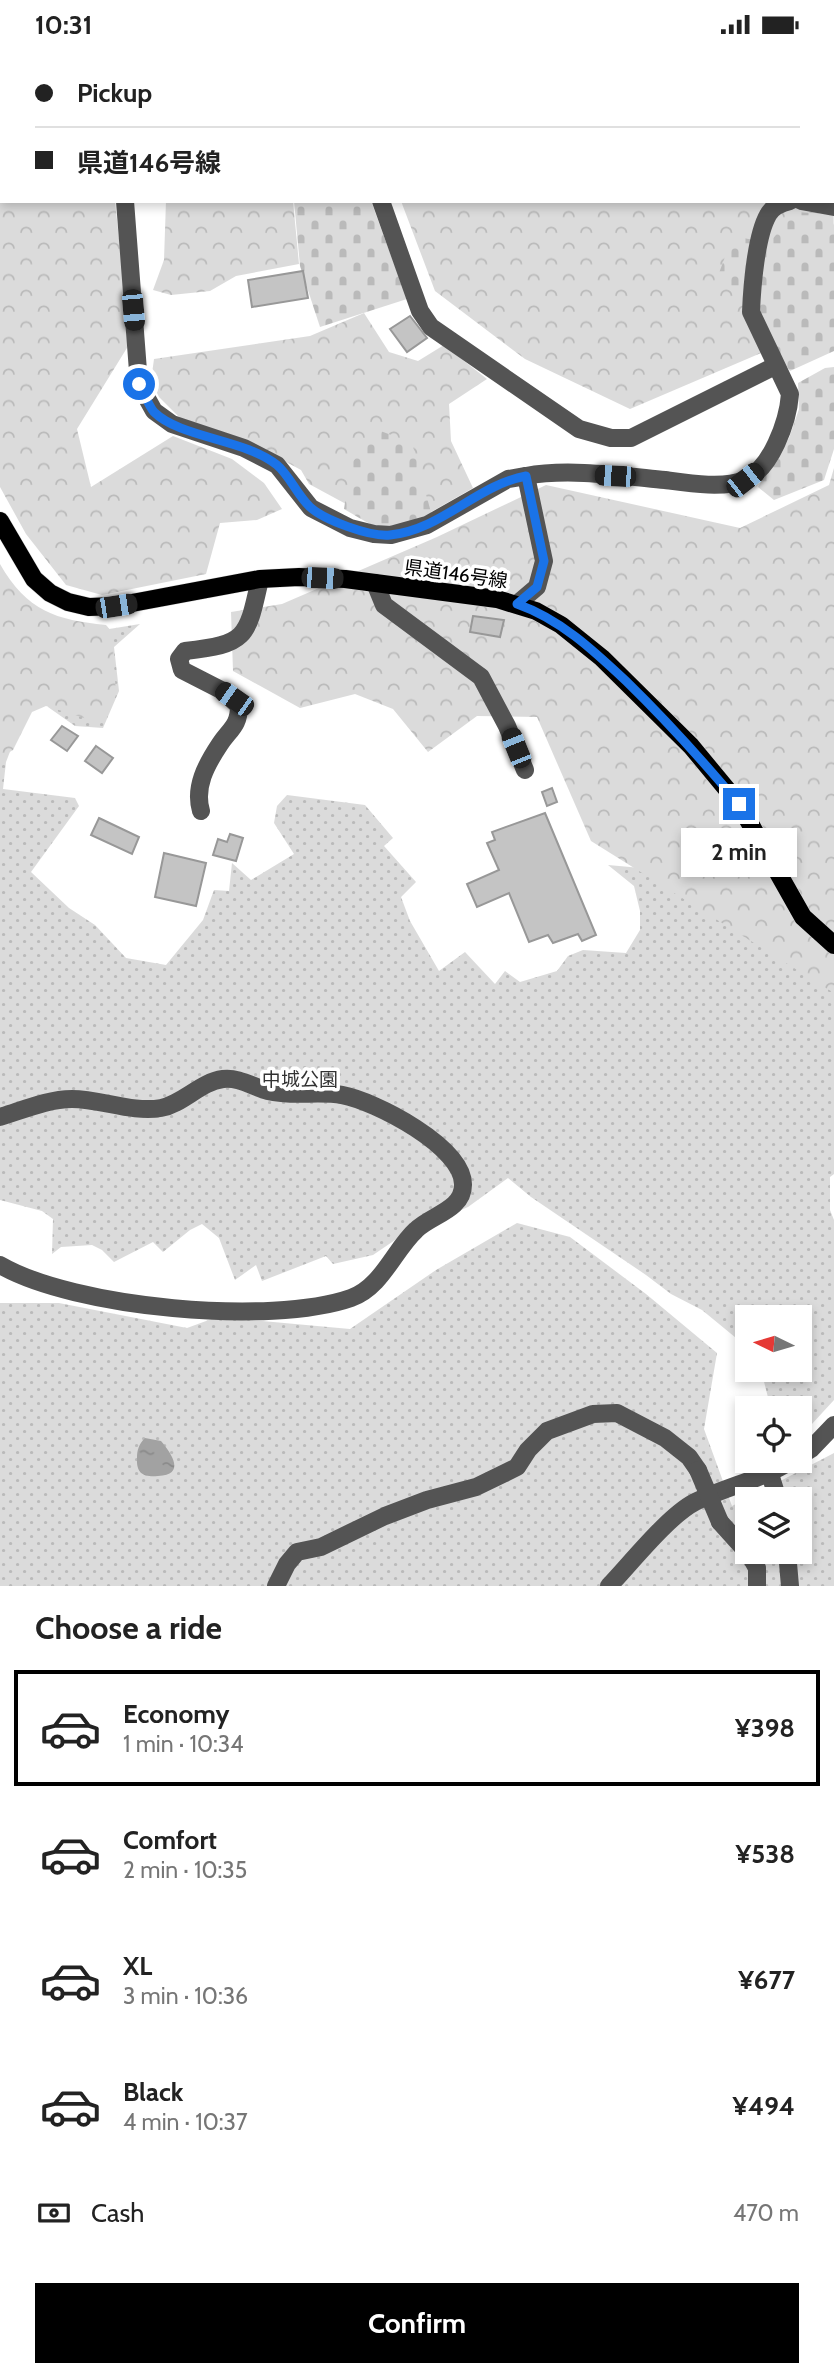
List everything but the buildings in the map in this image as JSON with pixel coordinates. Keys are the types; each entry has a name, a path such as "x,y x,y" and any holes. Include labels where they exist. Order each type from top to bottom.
{"main road":[{"name":"県道146号線","path":"0,521 34,579 50,593 68,602 89,607 116,606 260,579 334,578 497,599 536,611 561,625 602,658 691,746 739,804 803,916 834,945"}],"street":[{"path":"125,203 139,384 153,411 172,424 244,448 277,465 311,508 350,528 391,535 427,525 508,479 545,472 639,477 710,485 745,480 767,463 789,409 790,394 751,312 760,239 769,213 782,203"},
{"path":"382,203 419,311 430,327 579,429 611,439 631,438 775,366"},
{"path":"812,203 834,207"},
{"path":"517,604 537,587 544,561 526,476"},
{"path":"201,811 198,799 199,782 221,743 239,719 240,706 223,691 182,670 179,659 185,651 228,645 241,635 250,624 260,579"},
{"path":"375,583 384,605 481,677 507,726 525,769"},
{"path":"0,1117 34,1106 72,1099 138,1108 160,1108 220,1079 247,1082 269,1091 338,1094 362,1099 408,1123 444,1151 460,1169 464,1183 462,1196 453,1207 422,1224 409,1236 388,1267 368,1287 353,1297 286,1311 247,1312 119,1301 60,1288 15,1274 0,1265"},
{"path":"276,1586 287,1564 297,1552 321,1547 385,1516 417,1504 476,1487 517,1467 528,1450 547,1430 593,1414 617,1413 665,1438 689,1457 698,1470 720,1522 735,1539"},
{"path":"812,1448 834,1425"},
{"path":"609,1586 673,1518 694,1503 770,1474 774,1487"},
{"path":"754,1564 757,1586"},
{"path":"788,1564 790,1586"}],"green space":[{"path":"0,203 115,203 130,343 77,429 91,487 173,436 232,459 264,483 282,509 257,520 220,523 206,574 102,595 66,585 26,534 0,487"},
{"path":"166,203 293,203 299,264 236,276 210,291 171,295 153,290 164,260"},
{"path":"294,203 372,203 407,299 320,327 300,266"},
{"path":"402,203 834,203 834,322 630,409 525,359 435,291"},
{"path":"796,212 826,214 834,225 834,351 790,371 719,273 733,236 769,243"},
{"path":"364,313 389,352 418,361 444,345 487,379 449,404 451,441 473,488 431,512 346,504 309,484 301,470 253,444 182,420 159,397 151,381 154,359 310,336"},
{"path":"834,367 834,449 824,480 774,500 758,487 789,438 799,409 798,383 825,368"},
{"path":"378,430 412,443 432,516 395,529 386,529 370,524 344,509 351,464"},
{"path":"834,468 834,993 591,841 537,717 477,716 428,752 393,709 355,694 300,708 233,671 231,612 282,604 437,537 546,485 740,528 829,485"},
{"path":"0,564 21,593 44,610 72,620 106,625 112,632 116,695 105,721 97,722 46,706 32,712 13,750 0,758"},
{"name":"中城公園","path":"0,581 52,623 103,630 140,624 114,647 119,691 103,728 75,726 48,707 48,699 28,705 6,762 3,789 75,798 79,806 31,872 69,908 95,925 126,958 166,965 203,920 214,890 229,891 232,863 251,880 294,854 274,823 277,806 287,795 365,805 393,838 384,846 416,882 401,897 410,921 439,971 465,952 495,984 505,971 520,982 557,971 568,956 583,950 626,953 640,930 640,911 634,886 608,865 641,868 834,977 834,1174 830,1177 830,1210 834,1220 834,1400 812,1424 812,1396 768,1396 764,1383 812,1383 812,1305 735,1305 735,1337 702,1310 671,1294 531,1197 508,1178 468,1207 401,1236 373,1255 333,1264 326,1256 262,1281 256,1265 235,1280 219,1238 202,1224 190,1230 163,1252 153,1242 114,1262 102,1250 92,1245 61,1247 52,1254 53,1219 42,1211 0,1200"},
{"path":"517,1223 570,1237 646,1294 717,1353 704,1429 732,1506 735,1504 735,1564 812,1564 812,1487 769,1487 796,1473 812,1473 812,1464 834,1453 834,1586 0,1586 0,1303 59,1303 187,1328 217,1317 350,1329 436,1270"}],"water":[{"path":"145,1438 161,1441 165,1446 174,1463 172,1472 153,1476 142,1474 137,1464 137,1452"}],"route":[{"path":"139,384 153,411 172,424 244,448 277,465 311,508 350,528 374,534 391,535 427,525 508,479 526,476 544,561 537,587 517,604 561,625 602,658 691,746 739,804"}]}
